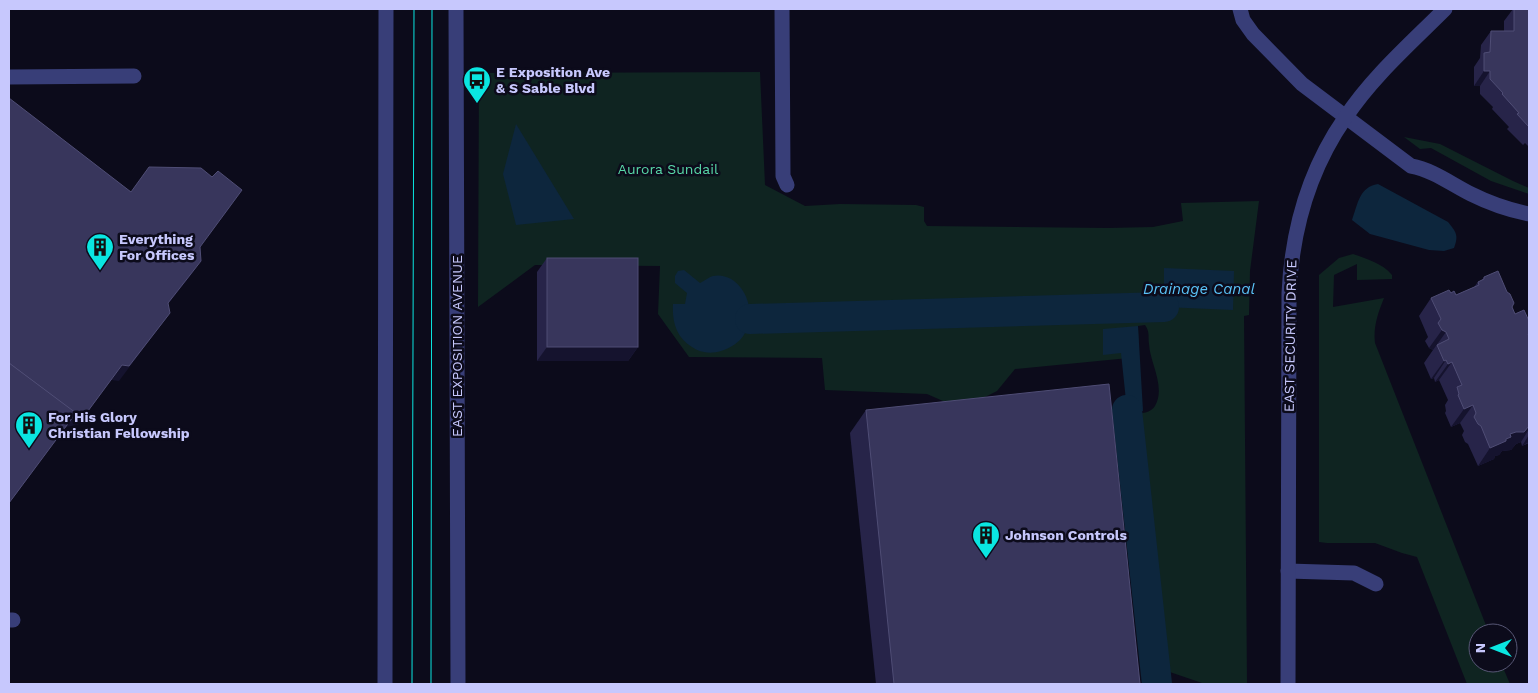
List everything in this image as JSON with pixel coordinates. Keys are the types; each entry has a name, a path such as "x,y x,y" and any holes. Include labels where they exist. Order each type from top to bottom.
{"street":[{"path":"385,684 386,9"},
{"name":"EAST EXPOSITION AVENUE","path":"456,9 458,684"},
{"path":"782,9 783,176 787,186"},
{"path":"1240,9 1243,20 1253,34 1302,84 1411,166 1423,168 1481,198 1508,209 1529,214"},
{"name":"EAST SECURITY DRIVE","path":"1288,684 1289,293 1291,261 1300,214 1310,182 1321,158 1345,117 1379,76 1445,9"},
{"path":"9,77 134,76"},
{"path":"1288,571 1354,573 1376,584"}],"green space":[{"name":"Aurora Sundail","path":"760,72 765,185 805,206 840,204 916,205 924,207 924,221 927,226 1108,228 1153,227 1183,221 1181,203 1259,201 1250,271 1249,315 1244,316 1247,684 1205,684 1161,669 1134,415 1151,410 1158,399 1159,391 1147,327 1145,325 1138,326 1139,357 1015,369 997,391 983,398 964,403 943,401 927,394 825,390 822,358 689,357 658,314 660,266 535,265 478,307 479,73"},
{"path":"1404,137 1440,144 1529,188 1529,194 1491,181 1431,148 1420,149"},
{"path":"1353,254 1384,267 1392,275 1392,279 1357,280 1357,264 1334,275 1333,307 1384,298 1375,326 1375,343 1485,623 1468,623 1468,673 1505,673 1510,684 1467,684 1417,557 1375,543 1319,542 1319,275 1339,258"}],"water":[{"path":"516,124 574,219 516,225 503,174"},
{"path":"1378,184 1448,222 1456,234 1454,248 1444,251 1429,250 1370,234 1352,220 1363,192"},
{"name":"Drainage Canal","path":"1164,268 1234,271 1233,310 1164,307"},
{"path":"684,270 700,283 713,276 725,277 736,283 744,293 749,305 750,319 746,332 736,343 721,351 706,352 698,351 682,339 674,323 673,304 685,304 687,293 675,283 675,276 678,271"},
{"path":"1138,326 1143,411 1127,410 1121,353 1103,355 1103,329"}],"building":[{"path":"1514,9 1529,9 1529,127 1490,79 1490,71 1484,71 1484,53 1490,52 1491,31 1514,31"},
{"name":"Everything For Offices","path":"9,98 131,192 149,167 201,168 212,177 218,171 242,190 200,247 201,261 168,303 170,313 129,366 122,365 88,411 75,413 9,363"},
{"path":"547,258 638,258 638,347 547,347"},
{"path":"1498,271 1514,303 1512,307 1515,314 1524,310 1529,321 1529,426 1524,432 1510,434 1511,437 1506,439 1506,441 1490,448 1481,426 1474,417 1476,413 1473,405 1464,409 1457,387 1462,385 1452,362 1448,364 1446,360 1444,361 1437,345 1449,339 1438,323 1441,319 1431,298 1449,290 1451,293 1454,291 1456,295 1479,285 1478,282 1484,279 1484,277"},
{"name":"For His Glory Christian Fellowship","path":"9,363 76,413 9,503"},
{"name":"Johnson Controls","path":"1109,384 1140,684 894,684 866,410"}],"waterway":[{"path":"750,319 1164,307"},
{"path":"1127,410 1157,684"}],"tram line":[{"path":"412,684 414,9"},
{"path":"431,684 432,9"}],"place":[{"name":"E Exposition Ave & S Sable Blvd","path":"477,104"},
{"name":"Everything For Offices","path":"100,271"},
{"name":"For His Glory Christian Fellowship","path":"29,449"},
{"name":"Johnson Controls","path":"986,559"}]}
